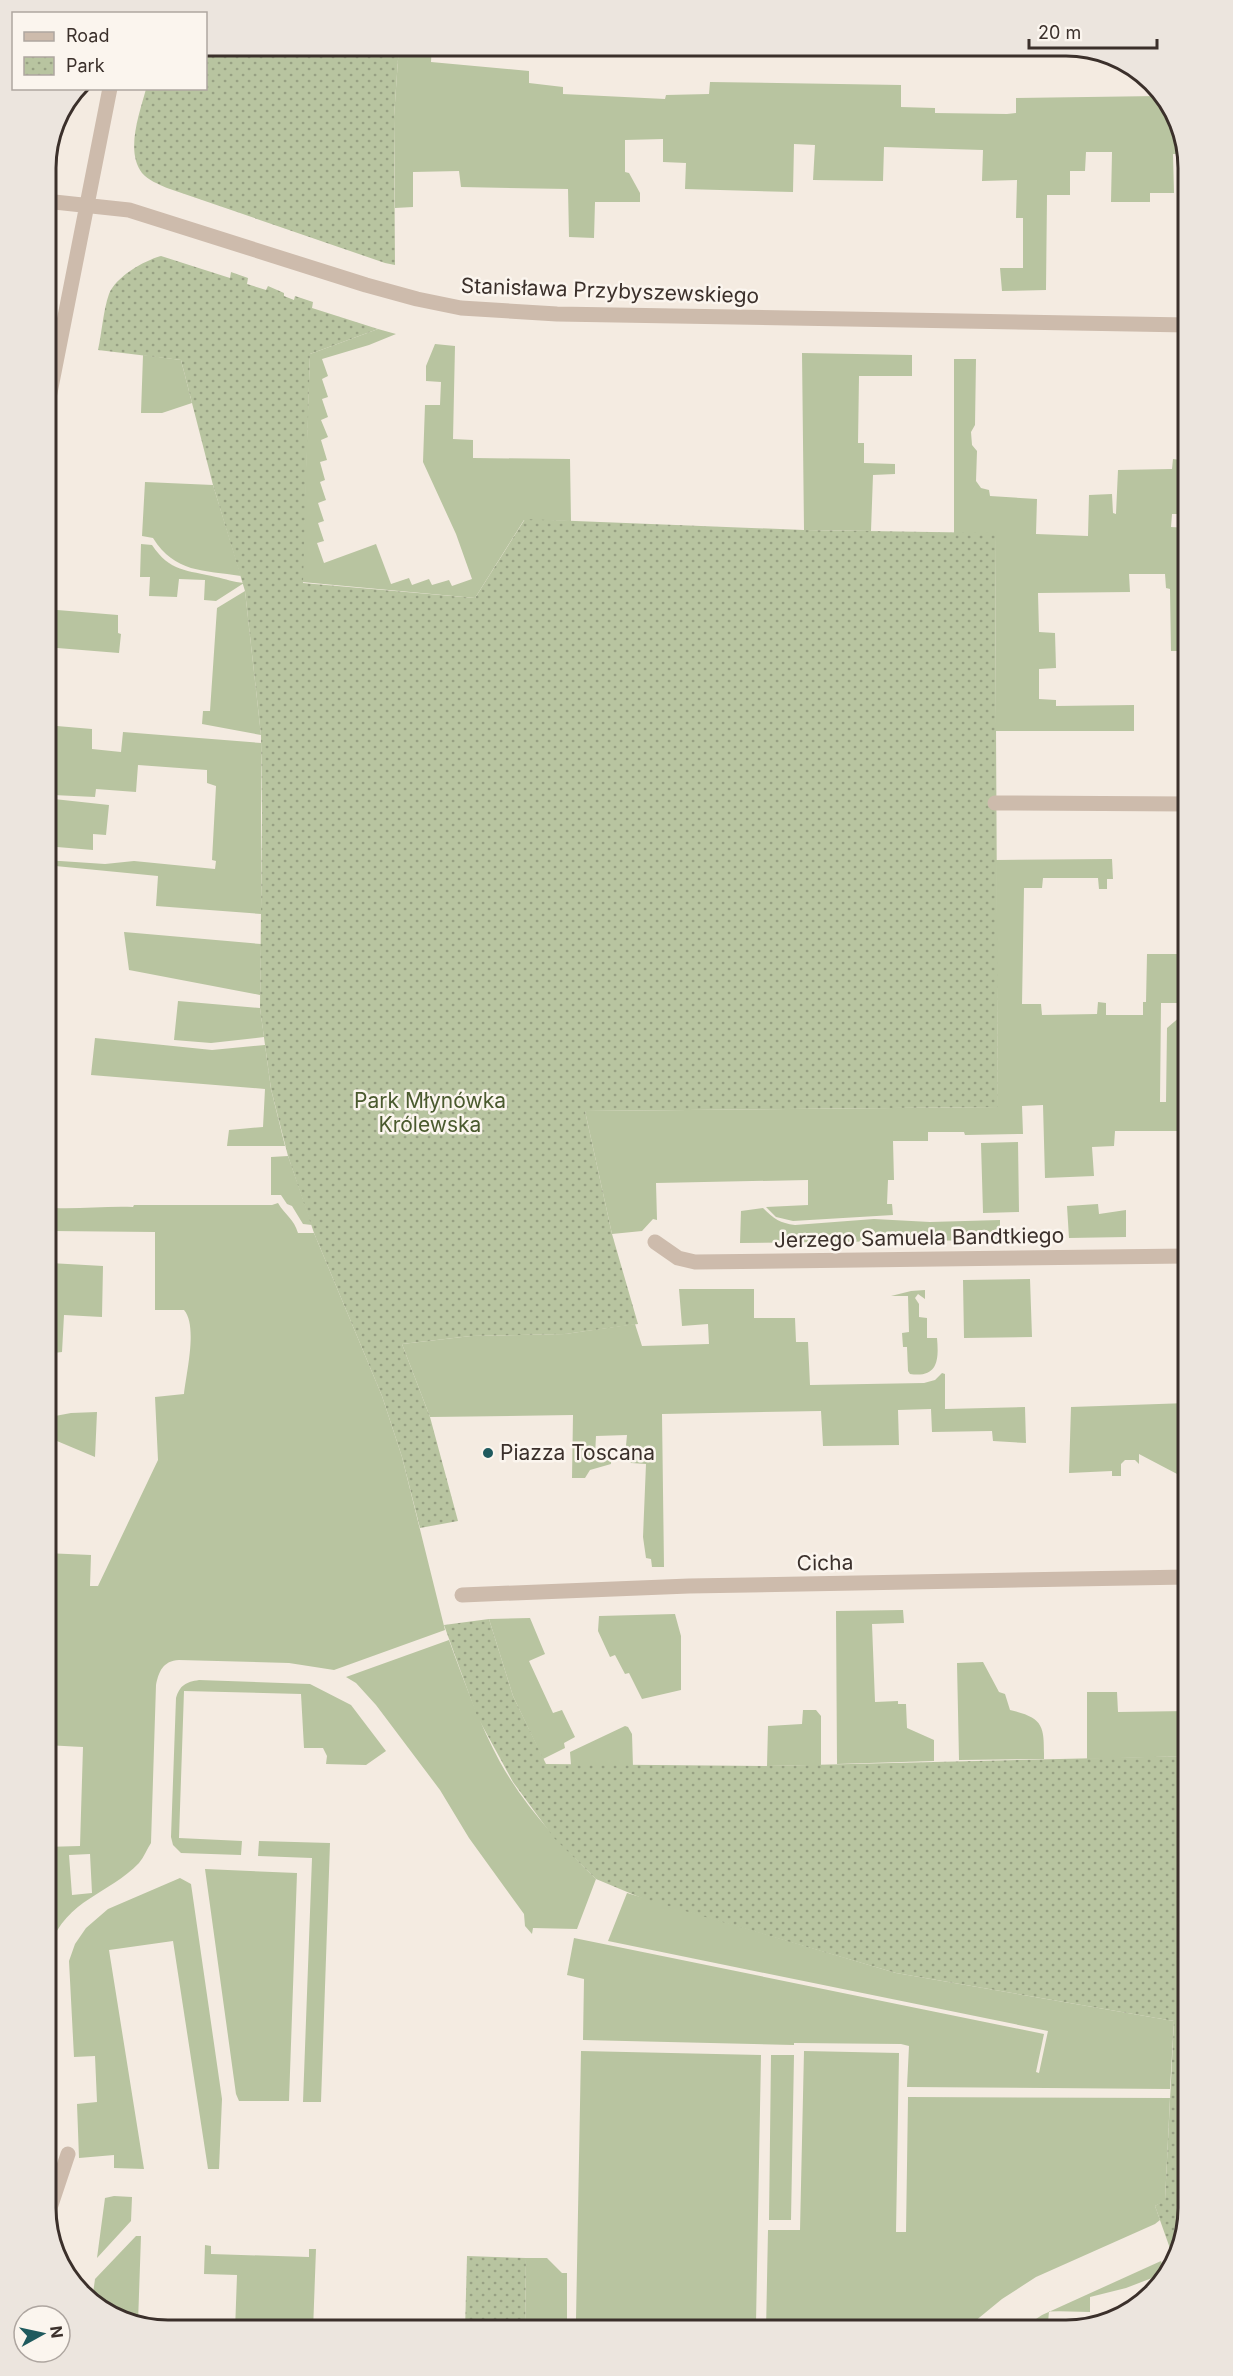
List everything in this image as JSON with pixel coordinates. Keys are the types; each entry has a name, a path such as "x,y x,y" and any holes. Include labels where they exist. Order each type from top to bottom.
{"street":[{"path":"56,346 110,90"},
{"name":"Stanisława Przybyszewskiego","path":"56,202 129,210 366,285 461,308 567,315 1178,325"},
{"path":"995,803 1178,804"},
{"name":"Jerzego Samuela Bandtkiego","path":"656,1242 678,1258 695,1262 1178,1256"},
{"name":"Cicha","path":"462,1595 690,1586 1178,1577"},
{"path":"56,2190 68,2154"}],"green space":[{"path":"207,56 398,56 394,117 395,265 167,188 150,180 142,173 135,154 135,131 146,90 207,90"},
{"path":"398,56 431,56 431,62 529,71 529,83 563,87 563,94 665,99 666,95 709,94 710,82 901,85 901,107 935,108 935,113 1007,114 1016,113 1016,98 1152,96 1172,132 1176,154 1173,154 1174,193 1150,193 1150,202 1111,202 1112,152 1086,152 1085,171 1070,171 1070,195 1047,195 1046,290 1002,291 1000,268 1023,268 1023,218 1016,218 1017,180 982,181 983,150 884,147 883,181 813,180 815,145 794,144 793,192 685,189 686,163 663,162 663,139 625,140 625,172 629,173 640,193 640,202 595,202 594,238 569,237 568,189 461,187 459,171 413,172 413,207 395,208 394,117"},
{"name":"Park Młynówka Królewska","path":"161,256 230,278 231,272 248,278 247,284 266,290 268,286 294,300 295,296 313,302 312,308 378,329 310,354 303,583 475,598 525,519 804,530 995,533 998,1107 585,1111 612,1234 638,1324 565,1334 471,1336 402,1344 430,1417 458,1521 420,1528 402,1457 382,1396 314,1233 288,1156 271,1089 260,1008 261,735 245,591 213,485 181,360 98,350 105,307 113,288 131,270"},
{"path":"378,329 396,334 322,359 328,376 322,379 328,397 322,399 328,417 321,420 328,437 321,440 327,460 320,462 325,480 320,482 326,500 318,503 324,521 318,523 324,541 317,543 324,563 376,544 391,584 409,578 412,585 429,579 432,585 449,580 452,586 472,579 456,534 423,462 425,405 440,405 441,382 426,381 426,366 435,344 455,346 453,439 473,440 473,458 570,459 571,521 524,520 475,598 302,582 310,354"},
{"path":"802,353 912,355 912,376 859,376 858,443 864,443 864,463 895,464 895,474 873,475 871,531 804,530"},
{"path":"143,355 181,360 192,403 162,413 141,413"},
{"path":"954,359 976,359 975,425 971,432 972,445 977,451 976,481 981,488 989,490 990,496 1037,499 1036,534 1088,536 1089,495 1112,494 1113,513 1116,514 1118,470 1172,469 1173,459 1178,460 1178,514 1172,514 1171,527 1178,527 1178,651 1171,651 1170,589 1166,588 1165,574 1129,574 1130,592 1038,593 1039,632 1055,633 1056,668 1039,669 1039,699 1056,700 1056,706 1134,705 1134,731 996,731 995,534 954,533"},
{"path":"145,482 213,485 241,576 202,571 180,564 171,558 153,538 142,536"},
{"path":"141,544 152,545 166,560 180,568 244,583 216,601 204,600 205,580 179,579 177,597 149,596 150,577 140,577"},
{"path":"245,591 261,735 202,724 203,711 210,711 217,608"},
{"path":"56,610 118,615 118,633 121,634 119,653 56,648"},
{"path":"56,726 92,729 92,749 121,752 123,732 261,743 261,914 156,906 158,876 56,866 56,861 105,864 134,861 215,869 216,861 212,860 216,786 207,783 207,770 138,765 136,792 96,789 95,797 56,795"},
{"path":"56,799 109,805 106,835 93,834 93,850 56,847"},
{"path":"1112,859 1113,879 1107,879 1107,889 1099,889 1098,878 1043,878 1042,888 1024,888 1022,1004 1041,1004 1042,1015 1097,1014 1098,1002 1106,1003 1106,1015 1143,1015 1143,1002 1146,1002 1147,954 1178,954 1178,1003 1161,1003 1160,1102 1166,1102 1167,1028 1178,1019 1178,1131 1115,1131 1114,1146 1092,1147 1094,1176 1045,1178 1043,1105 1022,1106 1023,1134 965,1135 964,1132 928,1132 928,1141 893,1141 894,1180 888,1180 887,1204 892,1204 893,1215 793,1221 776,1217 766,1207 808,1205 808,1180 656,1183 657,1220 653,1219 642,1231 612,1234 585,1111 998,1107 996,860"},
{"path":"124,932 261,944 260,995 129,970"},
{"path":"178,1001 260,1008 264,1037 211,1043 174,1040"},
{"path":"95,1038 212,1050 265,1045 271,1089 285,1146 227,1146 229,1130 263,1127 265,1089 91,1075"},
{"path":"1018,1142 1019,1212 983,1213 981,1143"},
{"path":"288,1156 312,1225 303,1224 292,1206 287,1204 281,1195 271,1195 271,1157"},
{"path":"278,1203 298,1233 314,1233 382,1396 402,1457 445,1630 334,1670 289,1663 179,1660 165,1665 156,1685 151,1843 139,1863 115,1883 78,1907 56,1933 56,1847 80,1846 83,1747 56,1746 56,1553 91,1555 90,1586 98,1586 158,1460 155,1397 184,1394 191,1338 188,1317 184,1310 155,1310 155,1232 56,1231 56,1208 133,1207 134,1205 272,1205","holes":["90,1854 92,1893 72,1895 69,1855"]},
{"path":"1098,1204 1099,1214 1126,1210 1126,1237 1069,1238 1067,1206"},
{"path":"763,1208 777,1220 795,1225 874,1219 930,1222 1000,1220 1000,1240 740,1243 741,1211"},
{"path":"56,1263 103,1266 102,1317 64,1315 62,1352 56,1353"},
{"path":"1030,1279 1032,1337 964,1338 963,1280"},
{"path":"679,1289 754,1289 754,1318 795,1318 796,1342 808,1342 810,1385 924,1383 935,1380 942,1373 945,1374 945,1409 1025,1407 1026,1443 993,1441 992,1431 932,1432 931,1409 898,1410 899,1445 823,1446 821,1411 662,1414 664,1567 652,1567 651,1559 646,1558 643,1537 646,1464 631,1463 625,1456 627,1435 596,1436 595,1456 611,1456 611,1464 590,1470 585,1478 572,1478 573,1415 430,1417 402,1344 471,1336 565,1334 635,1324 642,1346 709,1344 708,1324 682,1326"},
{"path":"925,1290 925,1299 918,1294 915,1298 919,1304 919,1317 927,1318 927,1338 937,1338 937,1360 935,1366 926,1373 910,1374 907,1347 903,1347 902,1333 909,1332 908,1296 891,1296"},
{"path":"1178,1403 1178,1474 1139,1454 1139,1464 1135,1460 1125,1460 1121,1464 1121,1476 1112,1476 1112,1471 1069,1473 1071,1407"},
{"path":"97,1412 95,1457 56,1441 56,1416"},
{"path":"903,1610 904,1623 872,1624 875,1702 898,1701 898,1704 906,1704 907,1728 934,1740 934,1761 837,1764 836,1611"},
{"path":"675,1614 681,1636 681,1690 642,1699 629,1673 625,1674 615,1655 610,1657 598,1631 599,1616"},
{"path":"530,1618 545,1654 529,1661 553,1713 562,1710 575,1737 564,1743 565,1748 543,1759 513,1696 489,1619"},
{"path":"489,1619 513,1696 546,1764 767,1766 1178,1756 1178,2208 1177,2223 1170,2248 1155,2206 1165,2200 1174,2021 896,1973 644,1899 596,1879 554,1838 513,1782 477,1716 444,1625"},
{"path":"449,1640 492,1747 510,1779 544,1824 596,1879 577,1929 533,1928 532,1934 525,1926 524,1914 469,1838 440,1790 376,1705 356,1683 346,1677"},
{"path":"983,1662 999,1692 1005,1694 1010,1710 1030,1717 1040,1726 1044,1739 1044,1759 959,1760 957,1663"},
{"path":"199,1680 310,1684 351,1705 386,1751 366,1765 326,1764 327,1756 323,1748 304,1748 301,1694 184,1691 179,1838 242,1841 241,1855 181,1853 173,1845 171,1837 176,1698 184,1685"},
{"path":"1087,1692 1117,1692 1118,1712 1178,1711 1178,1756 1087,1759"},
{"path":"803,1710 816,1710 821,1716 821,1765 767,1766 768,1726 802,1724"},
{"path":"625,1726 632,1734 633,1767 571,1765 570,1752"},
{"path":"259,1841 330,1843 321,2102 303,2102 312,1858 258,1856"},
{"path":"205,1869 297,1873 289,2101 239,2101 236,2094"},
{"path":"180,1878 191,1884 222,2099 219,2169 208,2169 173,1941 109,1950 144,2169 114,2168 114,2155 79,2158 77,2104 97,2102 95,2056 74,2057 69,1961 75,1944 86,1928 108,1909"},
{"path":"627,1893 896,1973 1174,2021 1170,2089 907,2087 909,2046 901,2044 794,2043 794,2045 583,2040 584,1979 567,1975 574,1938 1044,2034 1036,2072 1039,2073 1048,2031 608,1941"},
{"path":"581,2051 761,2055 756,2320 576,2319"},
{"path":"804,2051 899,2053 896,2232 906,2232 908,2097 1170,2098 1165,2201 1155,2206 1160,2220 1036,2277 1002,2299 976,2320 766,2320 768,2230 800,2230"},
{"path":"771,2055 794,2055 791,2220 769,2220"},
{"path":"132,2197 131,2221 97,2258 105,2198"},
{"path":"136,2236 141,2236 138,2316 118,2309 93,2292 95,2279"},
{"path":"205,2245 211,2246 211,2254 309,2257 309,2249 316,2249 313,2320 235,2320 237,2275 204,2274"},
{"path":"467,2256 526,2258 525,2320 465,2320"},
{"path":"526,2258 547,2258 562,2273 567,2273 567,2320 525,2320"},
{"path":"1161,2261 1162,2265 1154,2277 1126,2288 1090,2297 1090,2312 1051,2311"},
{"path":"1049,2312 1048,2320 1034,2320"}],"place":[{"name":"Piazza Toscana","path":"488,1453"}]}
